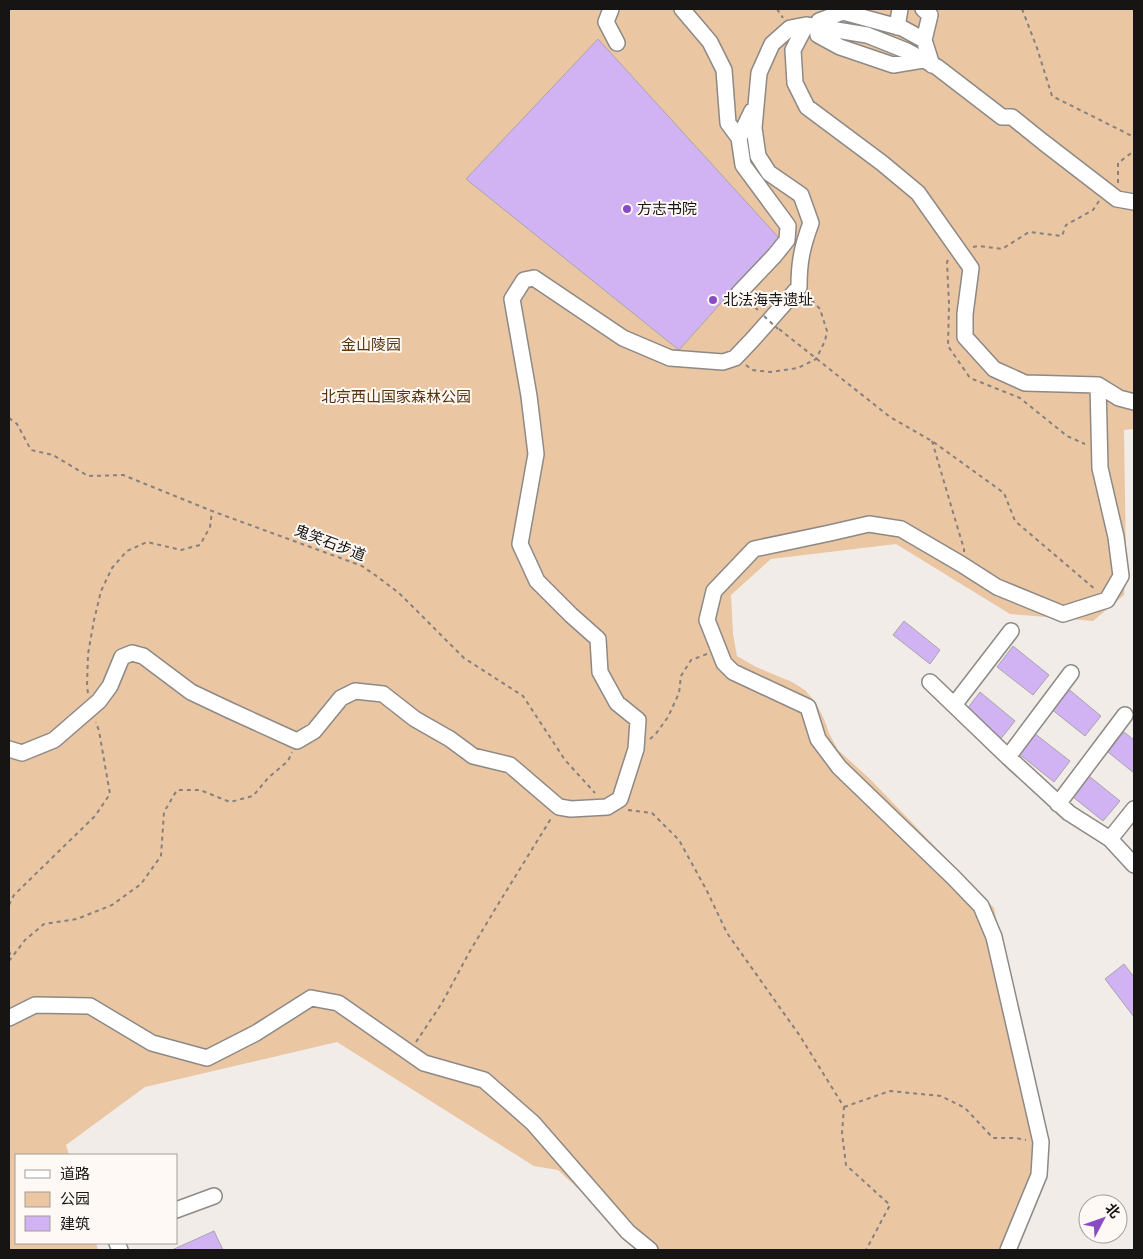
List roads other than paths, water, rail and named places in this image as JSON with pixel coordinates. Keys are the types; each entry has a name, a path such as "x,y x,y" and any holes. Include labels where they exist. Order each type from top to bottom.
{"street":[{"path":"611,9 606,22 616,43"},
{"path":"682,9 710,42 724,70 728,123 739,138 743,165 788,226 787,240 740,294"},
{"path":"897,27 900,9"},
{"path":"923,9 930,15 924,40 928,62"},
{"path":"924,40 902,28 843,12 819,21 812,26 793,50 795,83 807,107 882,163 918,193 957,249 970,268 965,314 965,338 994,369 1025,383 1098,385 1119,398 1134,402"},
{"path":"812,26 818,35 840,48 893,65 928,62"},
{"path":"9,749 22,753 54,740 99,701 110,686 122,657 132,653 143,656 191,692 297,740 314,731 341,698 356,691 384,694 415,719 450,739 473,756 510,765 559,807 571,809 607,807 620,799 636,748 638,720 617,702 600,672 598,640 571,616 537,581 520,544 536,454 529,396 512,299 524,280 534,278 623,338 670,358 724,362 735,358 799,287 799,266 804,242 811,223 801,195 769,173 758,156 754,128 759,73 772,44 790,28 812,26 867,35 908,51 928,62 1002,116 1012,117 1112,195 1134,202"},
{"path":"739,138 756,103"},
{"path":"1008,1250 1039,1175 1041,1142 994,937 981,906 839,767 818,739 808,707 733,672 724,664 707,620 714,591 754,549 869,524 901,529 997,587 1063,614 1108,600 1121,576 1116,537 1100,468 1098,385"},
{"path":"954,705 1011,631"},
{"path":"1008,757 1071,673"},
{"path":"930,682 1058,804 1110,839 1134,865"},
{"path":"1058,804 1125,716"},
{"path":"1110,839 1134,809"},
{"path":"9,1018 35,1005 90,1006 152,1043 207,1058 256,1033 311,998 338,1003 424,1062 484,1080 533,1123 628,1232 650,1250"},
{"path":"178,1209 214,1196"}],"place":[{"name":"方志书院","path":"627,209"},
{"name":"北法海寺遗址","path":"713,300"}],"park label":[{"name":"金山陵园","path":"371,345"},
{"name":"北京西山国家森林公园","path":"396,397"}]}
